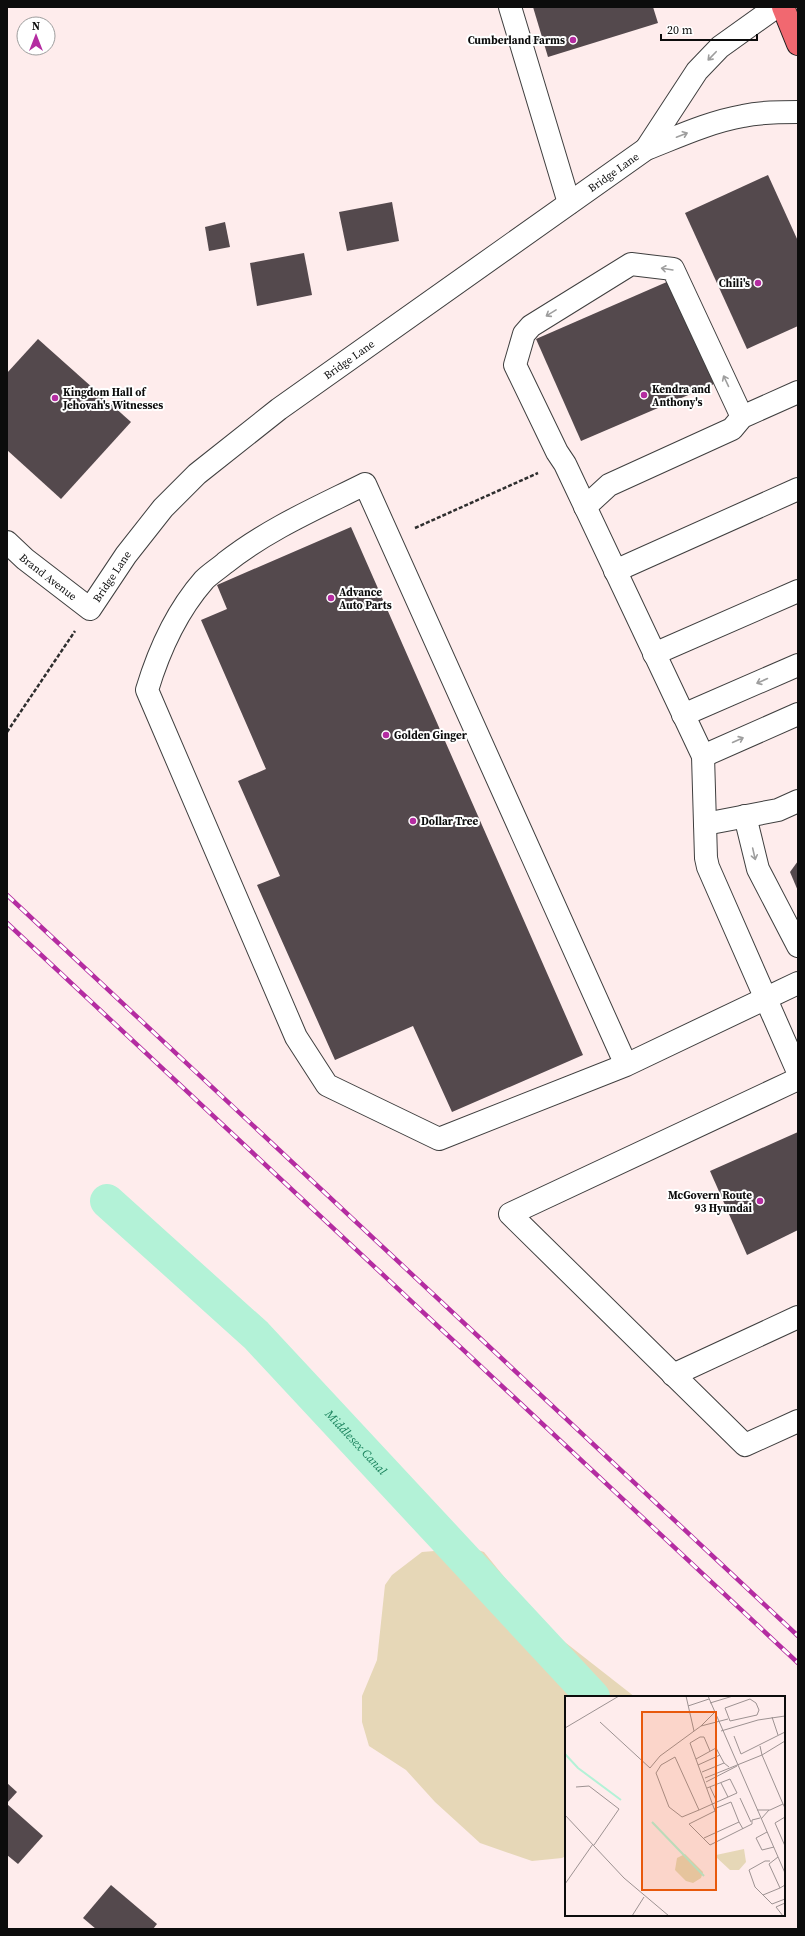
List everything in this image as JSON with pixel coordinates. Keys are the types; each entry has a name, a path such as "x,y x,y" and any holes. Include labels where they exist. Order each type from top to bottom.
{"main road":[{"path":"783,7 798,44"}],"street":[{"path":"510,7 570,203"},
{"name":"Bridge Lane","path":"646,149 697,71 720,47 776,7"},
{"name":"Bridge Lane","path":"90,609 126,555 163,508 198,474 279,409 646,149 697,129 741,116 775,112 798,112"},
{"path":"742,417 673,269 631,264 531,326 524,334 515,365 585,507 703,756 706,858 710,871 766,999 795,1059"},
{"path":"585,507 608,485 732,429 742,417 798,392"},
{"path":"626,1066 365,484 268,532 205,579 168,633 155,662 147,690 296,1037 327,1085 438,1139 626,1066 798,983"},
{"path":"615,571 798,489"},
{"name":"Brand Avenue","path":"7,542 25,559 90,609"},
{"path":"654,654 798,591"},
{"path":"684,715 798,665"},
{"path":"703,756 798,714"},
{"path":"705,824 778,810 798,801"},
{"path":"745,816 758,869 798,946"},
{"path":"798,1079 510,1214 745,1445 798,1420"},
{"path":"673,1375 798,1318"}],"path":[{"path":"409,530 544,470"},
{"path":"7,732 90,609"}],"shaded area":[{"path":"472,1548 484,1552 543,1625 634,1696 565,1696 565,1856 562,1858 532,1861 480,1843 435,1802 406,1770 369,1746 362,1722 362,1696 377,1660 385,1585 392,1575 422,1552"}],"building":[{"name":"Cumberland Farms","path":"533,7 653,7 658,23 548,57"},
{"name":"Chili's","path":"768,175 798,241 798,326 747,349 685,213"},
{"path":"392,202 399,241 347,251 339,212"},
{"path":"225,222 230,247 209,251 205,227"},
{"path":"304,253 312,295 257,306 250,263"},
{"path":"669,281 714,384 581,441 536,339"},
{"name":"Kingdom Hall of Jehovah's Witnesses","path":"38,339 131,422 61,499 7,450 7,373"},
{"path":"351,527 583,1055 452,1112 413,1026 335,1060 257,885 280,876 238,781 266,769 201,620 227,609 217,585"},
{"path":"798,861 798,891 790,872"},
{"name":"McGovern Route 93 Hyundai","path":"798,1132 798,1230 747,1255 710,1171"},
{"path":"7,1783 17,1792 7,1803"},
{"path":"7,1804 43,1836 18,1864 7,1855"},
{"path":"111,1885 157,1924 153,1929 96,1929 83,1918"}],"waterway":[{"name":"Middlesex Canal","path":"107,1201 256,1335 592,1696"}],"railway":[{"path":"7,895 798,1636"},
{"path":"7,923 798,1663"}],"place":[{"name":"Cumberland Farms","path":"573,40"},
{"name":"Chili's","path":"758,283"},
{"name":"Kendra and Anthony's","path":"644,395"},
{"name":"Kingdom Hall of Jehovah's Witnesses","path":"55,398"},
{"name":"Advance Auto Parts","path":"331,598"},
{"name":"Golden Ginger","path":"386,735"},
{"name":"Dollar Tree","path":"413,821"},
{"name":"McGovern Route 93 Hyundai","path":"760,1201"}]}
